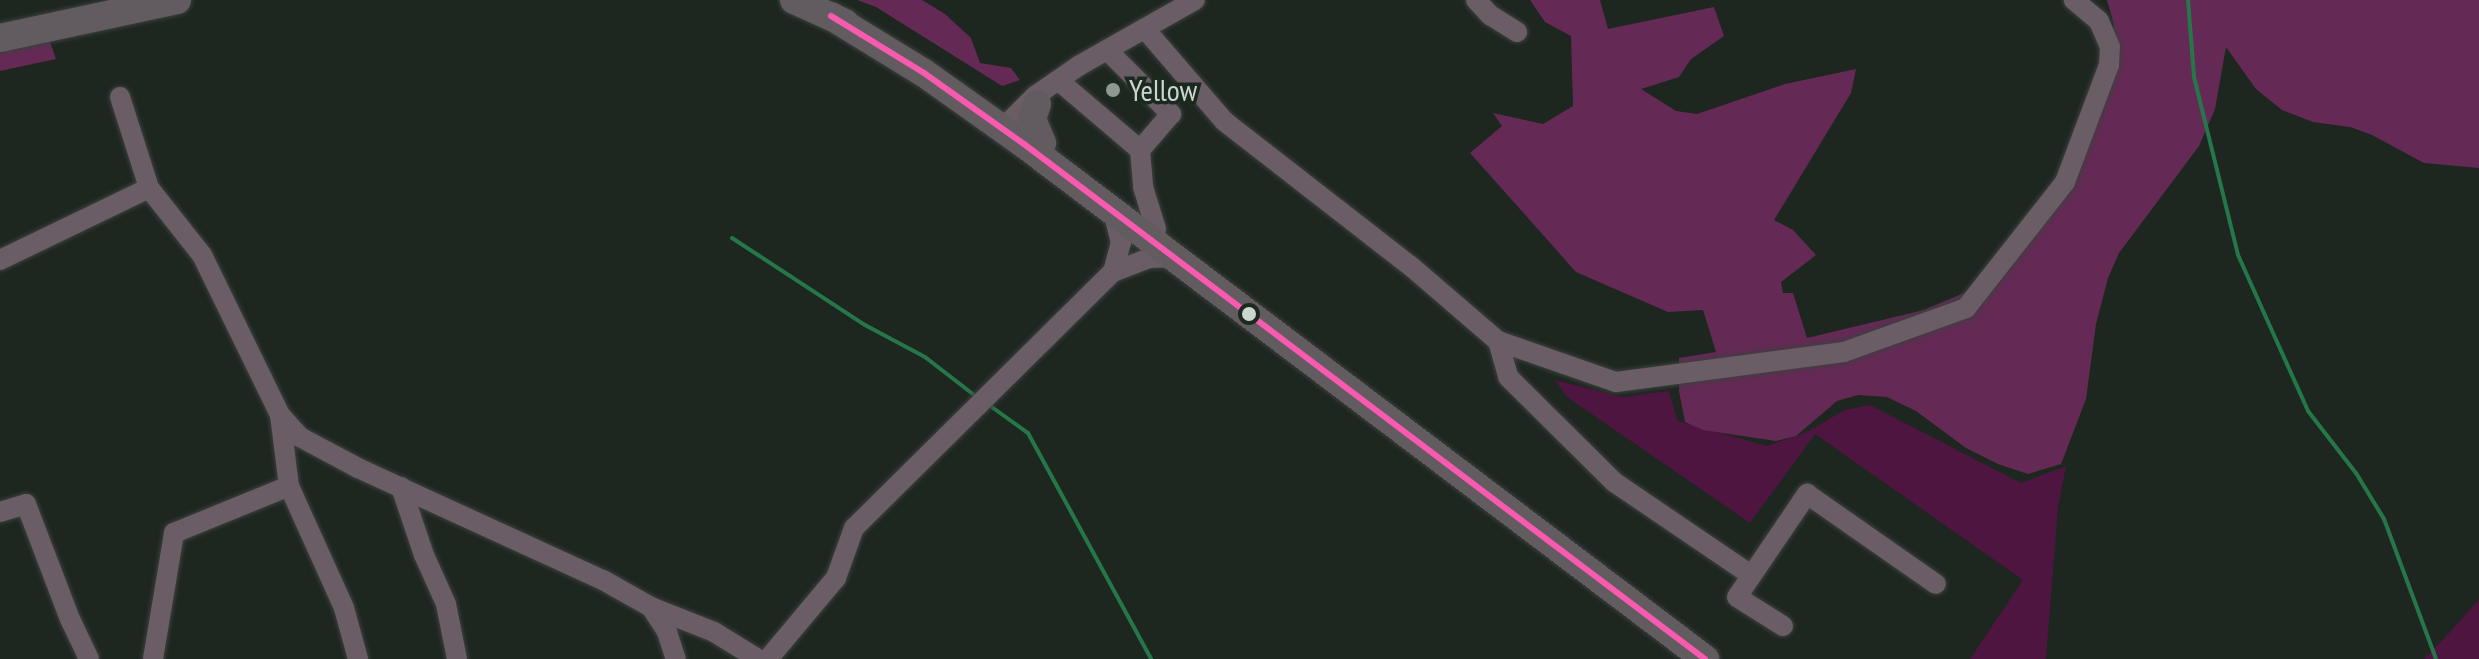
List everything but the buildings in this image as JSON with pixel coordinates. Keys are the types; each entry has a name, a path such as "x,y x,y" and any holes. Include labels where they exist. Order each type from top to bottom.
{"highway":[{"path":"0,38 177,0"},
{"path":"794,0 831,16 924,73 1016,116 1032,119 1042,143 1156,229 1316,362"},
{"path":"1016,116 1113,212 1316,362 1705,659"}],"street":[{"path":"1016,116 1059,81 1195,0"},
{"path":"1476,0 1490,15 1517,32"},
{"path":"1145,29 1224,121 1413,268 1498,341 1616,382 1844,352 1966,308 2065,182 2109,65 2110,47 2099,21 2074,0"},
{"path":"1107,50 1171,114 1140,150"},
{"path":"1059,81 1140,150 1143,187 1156,229"},
{"path":"120,97 149,188 202,255 280,415 300,437 603,580 651,607 714,632 758,659"},
{"path":"0,260 149,188"},
{"path":"1113,212 1121,243 1113,272"},
{"path":"768,659 836,578 854,528 1113,272 1149,258 1173,257"},
{"path":"1498,341 1508,377 1614,482 1751,575"},
{"path":"280,415 289,486 344,608 358,659"},
{"path":"153,659 174,533 289,486"},
{"path":"401,487 424,555 446,604 457,659"},
{"path":"1783,626 1737,597 1807,494 1936,584"},
{"path":"0,512 26,504 70,619 89,659"},
{"path":"651,607 667,632 676,659"}],"shaded area":[{"path":"857,0 922,0 945,14 971,38 980,63 1011,68 1020,80 1002,86 876,7"},
{"path":"1530,0 1600,0 1608,29 1714,7 1724,36 1691,59 1679,77 1641,89 1676,111 1697,114 1785,84 1856,69 1851,93 1774,220 1793,230 1816,255 1781,282 1783,293 1793,293 1807,338 1924,310 1978,287 2059,181 2113,46 2114,25 2107,0 2479,0 2479,168 2424,163 2372,135 2350,127 2313,122 2282,110 2256,89 2226,47 2215,109 2199,146 2119,253 2108,278 2096,324 2086,399 2061,464 2028,474 1998,464 1966,448 1916,411 1887,397 1858,395 1837,401 1796,436 1776,441 1703,430 1685,422 1679,391 1679,358 1716,352 1703,310 1668,312 1576,272 1470,153 1502,126 1493,113 1543,124 1573,106 1571,36 1545,22"},
{"path":"49,39 56,59 0,71 0,50"},
{"path":"1555,380 1622,397 1669,391 1678,421 1767,446 1805,433 1845,410 1870,405 2021,483 2066,466 2058,508 2046,659 1970,659 2023,580 1815,434 1750,523 1567,397"},
{"path":"2479,599 2479,659 2424,659 2449,633"}],"waterway":[{"path":"2188,0 2194,77 2238,255 2308,411 2356,473 2384,519 2436,659"},
{"path":"732,238 865,325 925,357 978,398"},
{"path":"989,405 1028,433 1151,659"}],"transit line":[{"path":"831,16 924,73 1024,144 1705,659"}],"place":[{"name":"Yellow","path":"1113,90"}]}
